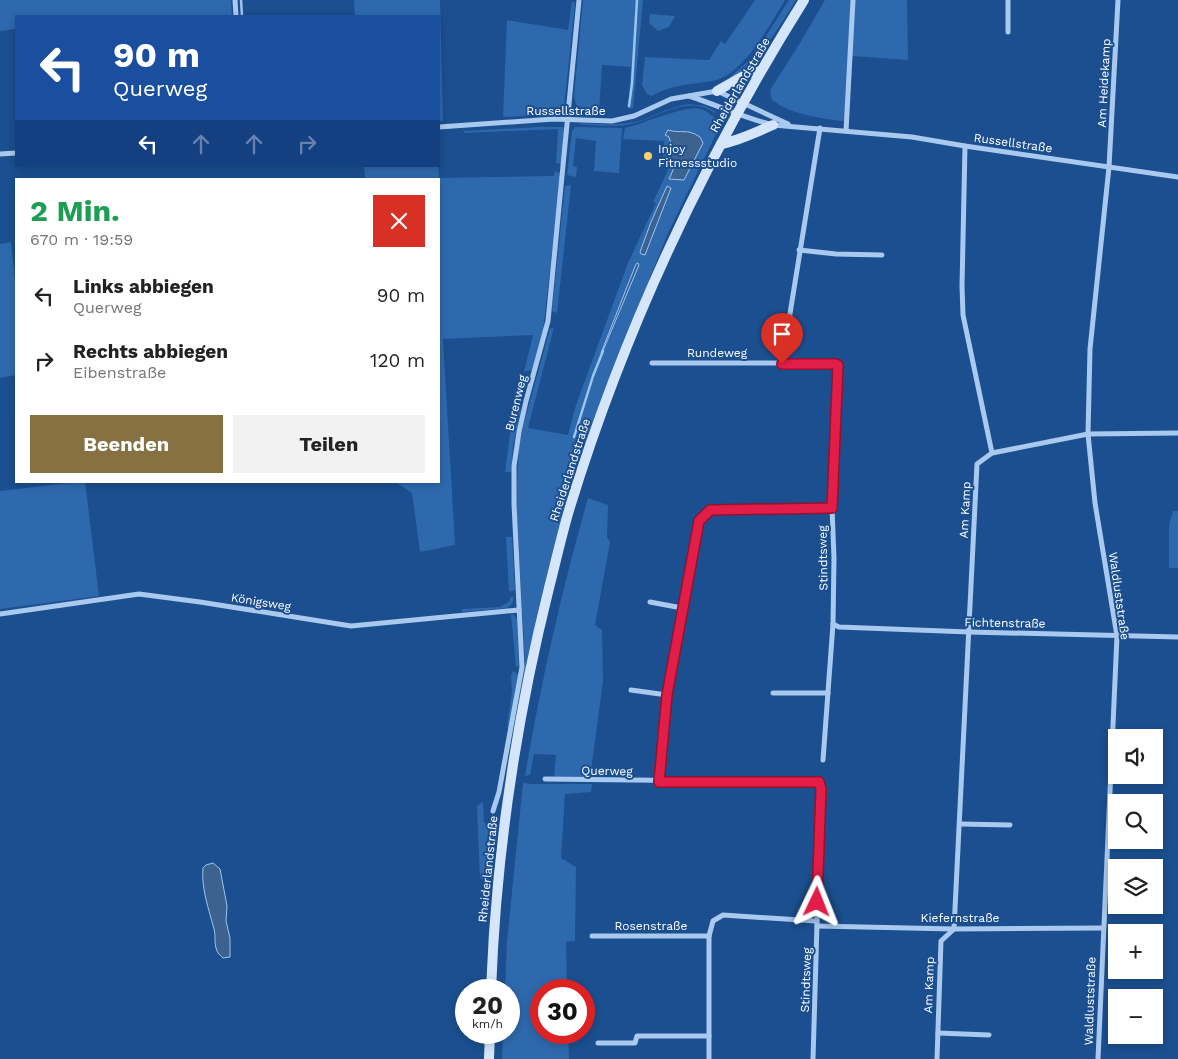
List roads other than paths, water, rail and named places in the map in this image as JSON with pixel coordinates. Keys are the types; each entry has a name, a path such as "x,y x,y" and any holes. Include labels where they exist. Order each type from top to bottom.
{"main road":[{"name":"Rheiderlandstraße","path":"492,979 501,853 520,718 538,632 569,509 621,361 661,265 736,114 804,0"},
{"path":"717,91 747,74 761,70"},
{"path":"721,144 733,142 745,135 773,125"},
{"path":"489,1059 490,1044"}],"street":[{"path":"235,0 236,15"},
{"name":"Burenweg","path":"493,811 499,792 522,667 514,504 514,466 526,401 548,321 579,0"},
{"path":"846,132 854,0"},
{"path":"1008,0 1008,32"},
{"name":"Am Heidekamp","path":"1109,167 1118,0"},
{"name":"Russellstraße","path":"440,127 567,119 612,121 624,119 671,100 717,91 792,126"},
{"name":"Russellstraße","path":"689,96 751,120 773,125 912,137 1178,177"},
{"path":"782,364 820,128"},
{"path":"965,146 963,315 992,453 1088,434 1178,434"},
{"path":"0,154 15,153"},
{"name":"Waldluststraße","path":"1098,1059 1117,636 1095,503 1088,434 1090,349 1109,167"},
{"path":"799,250 836,254 882,255"},
{"name":"Rundeweg","path":"652,363 836,364"},
{"name":"Stindtsweg","path":"823,760 833,624 834,558 832,508 838,365 836,364"},
{"name":"Am Kamp","path":"937,1059 941,941 954,929 977,464 992,453"},
{"path":"659,782 667,695 699,521 710,510 832,508"},
{"name":"Königsweg","path":"0,614 139,594 351,626 519,610"},
{"path":"650,602 682,608"},
{"name":"Fichtenstraße","path":"833,624 839,627 969,632 1178,637"},
{"path":"631,690 667,695"},
{"path":"773,693 828,693"},
{"name":"Querweg","path":"545,780 819,782"},
{"name":"Stindtsweg","path":"813,1059 821,789 819,782"},
{"path":"960,824 1010,825"},
{"path":"709,1059 709,936 712,921 723,915 817,923"},
{"name":"Kiefernstraße","path":"817,923 954,929 1103,928"},
{"name":"Rosenstraße","path":"592,936 709,936"},
{"path":"938,1033 989,1035"},
{"path":"598,1042 635,1042 637,1036 708,1036"}],"waterway":[{"path":"241,0 242,15"},
{"path":"629,106 637,0"},
{"path":"574,437 603,351"}],"place":[{"name":"Injoy Fitnessstudio","path":"648,156"}]}
